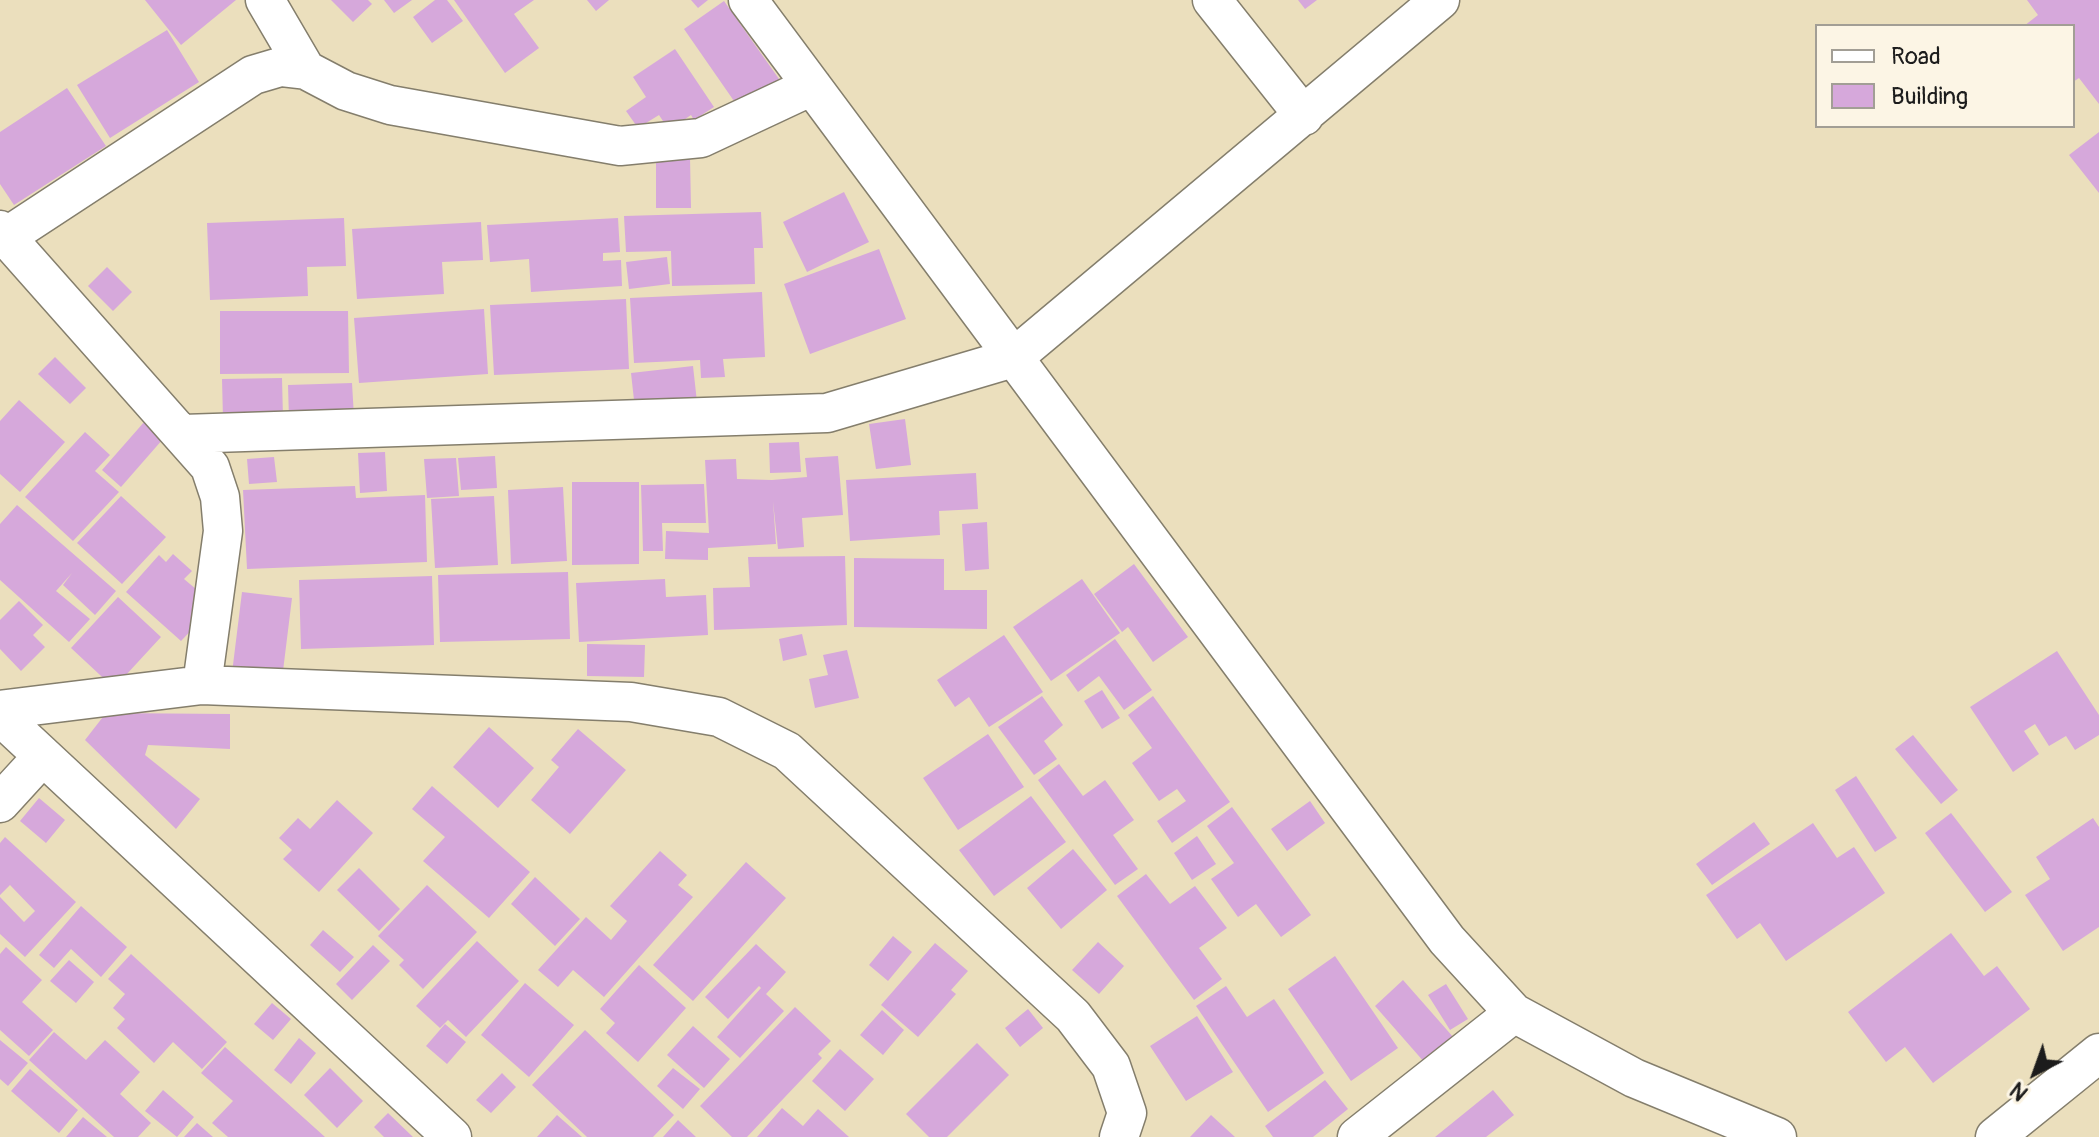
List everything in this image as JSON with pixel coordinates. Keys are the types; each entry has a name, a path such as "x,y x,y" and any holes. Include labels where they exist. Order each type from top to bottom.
{"street":[{"path":"265,0 306,70"},
{"path":"748,0 1447,940 1514,1013 1634,1078 1777,1137"},
{"path":"1212,0 1304,116"},
{"path":"183,434 827,413 1013,358 1440,0"},
{"path":"202,685 223,531 220,497 210,467 3,234 253,75 280,67 306,70 346,91 390,105 620,146 701,138 812,86"},
{"path":"0,713 202,685 631,702 719,717 787,751 1073,1016 1111,1066 1127,1113 1119,1137"},
{"path":"0,713 452,1137"},
{"path":"0,803 43,756"},
{"path":"1357,1137 1514,1013"},
{"path":"1995,1137 2099,1053"}],"building":[{"path":"145,0 236,0 181,45"},
{"path":"331,0 368,0 372,4 353,22"},
{"path":"384,0 412,0 394,13"},
{"path":"435,0 447,0 463,21 432,43 413,17"},
{"path":"454,0 534,0 514,14 539,48 505,73"},
{"path":"587,0 609,0 596,11"},
{"path":"691,0 708,0 698,8"},
{"path":"1298,0 1317,0 1305,9"},
{"path":"2027,0 2099,0 2099,104 2079,78 2075,81 2075,24 2027,24 2038,15"},
{"path":"724,1 784,86 743,114 684,29"},
{"path":"167,30 199,82 110,138 77,85"},
{"path":"675,49 714,107 694,120 691,115 669,130 659,115 638,128 626,111 646,97 633,77"},
{"path":"67,88 106,146 14,205 0,184 0,132"},
{"path":"2099,132 2099,193 2069,155"},
{"path":"656,157 690,157 691,208 656,208"},
{"path":"844,192 869,242 807,272 783,222"},
{"path":"761,212 763,248 754,248 755,284 672,286 671,251 626,252 624,216"},
{"path":"344,218 346,266 307,267 308,296 210,300 207,223"},
{"path":"618,218 620,252 603,253 603,261 621,260 622,286 531,292 529,259 490,262 487,225"},
{"path":"481,222 483,260 442,262 444,294 357,299 352,229"},
{"path":"879,249 906,319 810,354 784,284"},
{"path":"667,257 670,284 629,289 626,262"},
{"path":"107,267 132,292 113,311 88,286"},
{"path":"762,292 765,357 723,359 725,377 701,378 700,360 634,363 630,298"},
{"path":"626,299 629,369 494,375 490,305"},
{"path":"484,309 488,374 359,383 354,318"},
{"path":"220,311 348,311 349,373 220,374"},
{"path":"55,357 86,388 70,404 38,374"},
{"path":"693,366 697,402 635,409 631,373"},
{"path":"282,378 283,418 223,419 222,379"},
{"path":"352,383 354,417 289,419 288,385"},
{"path":"19,400 65,442 20,492 0,474 0,421"},
{"path":"905,419 911,465 876,469 869,424"},
{"path":"145,421 163,439 121,487 102,470"},
{"path":"85,432 110,455 95,471 119,492 73,541 25,497"},
{"path":"799,442 801,472 770,473 769,443"},
{"path":"385,452 387,491 360,493 358,453"},
{"path":"495,456 497,488 461,490 458,458"},
{"path":"838,456 843,515 802,518 804,547 778,549 773,501 776,544 708,548 708,560 665,559 666,531 709,533 705,460 736,459 737,479 772,480 807,477 805,458"},
{"path":"274,457 277,482 249,484 247,459"},
{"path":"456,458 459,496 427,498 424,459"},
{"path":"976,473 978,509 939,511 940,535 850,541 846,480"},
{"path":"572,482 639,482 639,564 572,565"},
{"path":"704,484 706,523 662,523 663,551 643,551 641,485"},
{"path":"355,486 356,498 425,495 427,562 247,569 243,490"},
{"path":"563,487 567,561 511,564 508,490"},
{"path":"121,496 166,537 122,584 77,543"},
{"path":"494,496 498,565 435,568 431,499"},
{"path":"17,505 116,591 95,615 63,585 72,573 56,591 90,619 69,642 0,580 0,524"},
{"path":"987,522 989,569 965,571 962,524"},
{"path":"173,554 192,571 184,579 203,595 201,620 181,641 126,592 159,555 166,562"},
{"path":"845,556 847,625 714,630 713,588 750,587 748,557"},
{"path":"854,558 944,559 944,590 987,590 987,629 854,627"},
{"path":"1134,564 1188,637 1153,662 1128,627 1122,632 1094,594"},
{"path":"568,572 570,639 440,642 438,575"},
{"path":"432,576 434,645 301,649 299,580"},
{"path":"665,579 666,597 706,595 708,635 579,642 576,583"},
{"path":"1082,579 1120,633 1051,681 1013,627"},
{"path":"242,592 292,598 282,679 232,673"},
{"path":"118,597 161,637 114,688 71,648"},
{"path":"19,601 43,625 33,635 45,647 21,671 0,649 0,620"},
{"path":"802,634 807,655 783,661 779,639"},
{"path":"1004,635 1043,692 989,727 969,697 955,707 937,680"},
{"path":"1115,639 1152,690 1124,710 1099,676 1078,692 1066,675"},
{"path":"587,644 645,645 644,677 587,676"},
{"path":"847,650 859,698 815,708 809,679 828,675 823,655"},
{"path":"2057,651 2099,715 2099,735 2075,750 2066,736 2049,746 2035,724 2024,731 2039,754 2013,772 1970,707"},
{"path":"1102,690 1120,718 1102,729 1084,701"},
{"path":"1042,696 1063,725 1044,741 1057,759 1034,775 998,727"},
{"path":"1153,696 1230,802 1172,843 1157,821 1186,801 1177,789 1159,801 1132,763 1152,748 1128,715"},
{"path":"106,713 230,714 230,749 148,745 145,755 200,799 176,829 85,740"},
{"path":"489,727 534,768 498,808 453,767"},
{"path":"578,729 626,770 570,834 531,800 559,767 551,760"},
{"path":"988,734 1024,787 958,830 923,778"},
{"path":"1913,735 1958,790 1941,804 1895,749"},
{"path":"1059,764 1083,796 1105,780 1134,820 1113,835 1138,869 1115,885 1038,780"},
{"path":"1856,776 1897,838 1875,852 1835,790"},
{"path":"432,786 530,872 489,918 423,861 445,837 412,809"},
{"path":"1031,796 1066,842 994,896 959,850"},
{"path":"39,798 65,820 46,843 20,821"},
{"path":"337,800 373,833 319,892 283,859 292,850 279,838 298,818 310,829"},
{"path":"1310,801 1325,823 1287,851 1271,829"},
{"path":"1232,807 1311,915 1281,937 1256,904 1238,917 1211,879 1234,863 1207,826"},
{"path":"1951,813 2012,892 1985,912 1925,833"},
{"path":"2093,818 2099,827 2099,927 2063,951 2025,895 2050,879 2036,857"},
{"path":"1754,822 1770,844 1712,885 1696,864"},
{"path":"1813,823 1837,858 1854,847 1885,893 1786,961 1760,923 1737,939 1706,895"},
{"path":"1197,836 1216,864 1192,880 1174,853"},
{"path":"5,837 76,902 25,957 0,934 0,897 24,922 35,911 10,885 0,895 0,843"},
{"path":"1073,849 1107,890 1061,929 1027,888"},
{"path":"660,851 687,875 678,885 693,897 604,997 573,970 558,987 538,970 586,917 611,940 627,921 610,906"},
{"path":"746,862 786,898 693,1001 653,965"},
{"path":"359,868 400,909 379,931 337,890"},
{"path":"1146,874 1170,904 1195,886 1227,928 1199,948 1222,979 1194,1000 1117,896"},
{"path":"535,877 580,919 555,946 511,904"},
{"path":"427,885 477,932 423,989 399,965 404,960 378,936"},
{"path":"81,906 127,947 101,977 71,949 54,968 39,955"},
{"path":"323,930 354,957 340,972 310,945"},
{"path":"1951,933 1984,976 1997,966 2030,1009 1933,1083 1905,1047 1886,1062 1848,1012"},
{"path":"893,936 912,952 888,981 869,965"},
{"path":"477,941 519,981 466,1037 448,1020 440,1028 416,1006"},
{"path":"1098,942 1124,966 1099,994 1072,970"},
{"path":"935,943 968,971 951,990 956,994 918,1037 881,1005"},
{"path":"756,944 786,972 766,994 784,1011 740,1058 717,1037 761,988 759,986 728,1019 705,997"},
{"path":"373,945 390,961 352,1000 336,984"},
{"path":"6,947 42,980 22,1002 53,1030 29,1056 0,1030 0,954"},
{"path":"131,954 227,1042 202,1069 173,1042 154,1063 117,1028 125,1019 113,1008 125,994 108,979"},
{"path":"1335,956 1398,1048 1351,1081 1288,989"},
{"path":"69,960 94,982 76,1003 50,981"},
{"path":"639,965 686,1008 638,1062 606,1033 615,1023 600,1009"},
{"path":"1403,980 1454,1038 1425,1063 1375,1006"},
{"path":"525,983 574,1025 529,1077 481,1035"},
{"path":"1446,984 1468,1019 1450,1030 1428,995"},
{"path":"1226,986 1247,1017 1274,999 1324,1073 1268,1112 1196,1006"},
{"path":"272,1003 291,1019 273,1040 254,1024"},
{"path":"795,1007 831,1041 818,1054 822,1058 747,1137 732,1137 700,1106"},
{"path":"1028,1009 1043,1028 1020,1047 1005,1028"},
{"path":"882,1010 904,1030 883,1055 860,1035"},
{"path":"1197,1016 1233,1072 1186,1101 1150,1046"},
{"path":"445,1024 466,1042 447,1064 426,1046"},
{"path":"693,1026 730,1059 704,1088 667,1055"},
{"path":"585,1030 674,1115 653,1137 587,1137 532,1085"},
{"path":"54,1032 86,1060 105,1040 140,1072 120,1094 151,1123 138,1137 114,1137 29,1060"},
{"path":"299,1038 316,1053 291,1084 274,1070"},
{"path":"0,1040 28,1063 8,1086 0,1079"},
{"path":"977,1043 1009,1075 947,1137 929,1137 906,1114"},
{"path":"225,1047 325,1137 228,1137 212,1123 233,1101 201,1073"},
{"path":"840,1049 874,1079 845,1111 812,1081"},
{"path":"330,1068 363,1101 337,1128 304,1095"},
{"path":"673,1068 700,1089 683,1109 657,1086"},
{"path":"30,1069 78,1110 59,1133 11,1091"},
{"path":"502,1073 516,1087 491,1113 476,1100"},
{"path":"1325,1080 1348,1109 1313,1137 1273,1137 1265,1126"},
{"path":"163,1090 194,1117 177,1137 145,1111"},
{"path":"1493,1090 1514,1115 1486,1137 1435,1137"},
{"path":"782,1108 803,1126 818,1109 849,1137 757,1137"},
{"path":"388,1113 413,1137 384,1137 374,1127"},
{"path":"557,1115 582,1137 537,1137"},
{"path":"1211,1115 1235,1137 1190,1137"},
{"path":"83,1117 107,1137 66,1137"},
{"path":"678,1120 696,1137 663,1137"},
{"path":"197,1123 213,1137 184,1137"}]}
